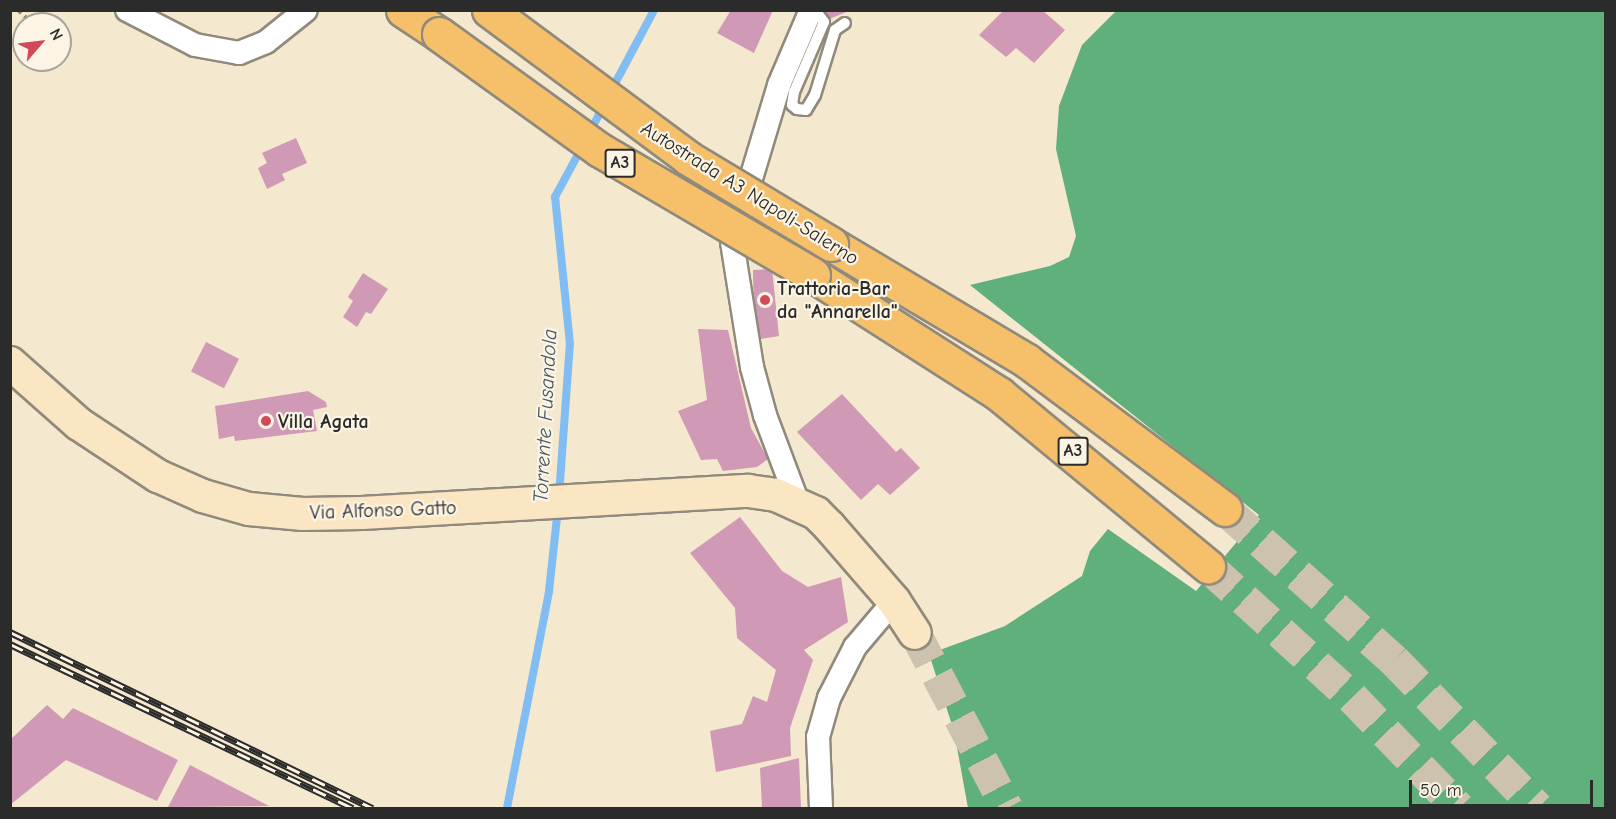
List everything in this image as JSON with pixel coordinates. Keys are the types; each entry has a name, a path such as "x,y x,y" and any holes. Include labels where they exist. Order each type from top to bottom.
{"highway":[{"name":"Autostrada A3 Napoli-Salerno","path":"403,10 439,34 521,97 600,150 813,275 999,394 1208,566"},
{"name":"Autostrada A3 Napoli-Salerno","path":"489,10 688,158 1027,361 1226,509"}],"main road":[{"name":"Via Alfonso Gatto","path":"10,363 95,436 158,476 203,496 249,509 303,514 362,513 748,491 798,503"},
{"path":"798,503 829,526 894,601 915,633"}],"street":[{"path":"127,10 195,45 239,53 266,42 306,10"},
{"path":"798,503 765,415 752,367 732,242 779,85 813,10"},
{"path":"821,808 818,737 829,698 855,647 894,601"}],"lane":[{"path":"813,10 824,22 794,93 792,105 797,109 806,110 815,95 835,30 845,23"}],"path":[{"path":"18,10 32,23 43,19 38,10"}],"green space":[{"path":"1116,11 1605,11 1605,808 968,808 954,731 929,654 1005,626 1082,576 1090,551 1108,529 1196,591 1259,515 970,285 1050,266 1069,257 1076,236 1056,149 1059,106 1082,45"}],"building":[{"path":"731,10 773,10 754,53 717,33"},
{"path":"824,10 851,10 827,20"},
{"path":"1004,10 1042,10 1065,30 1034,63 1016,48 1006,57 979,35"},
{"path":"296,138 307,163 282,174 285,180 267,189 258,168 267,163 262,153"},
{"path":"772,269 779,336 754,340 753,270"},
{"path":"363,273 388,289 371,314 366,312 357,327 343,317 353,301 348,297"},
{"path":"698,329 728,330 751,428 768,459 757,467 723,471 717,459 701,460 678,411 707,400"},
{"path":"206,342 239,359 224,388 191,371"},
{"name":"Villa Agata","path":"308,391 326,402 327,407 313,410 317,431 235,441 234,436 219,439 215,406"},
{"path":"842,394 896,452 901,448 920,468 890,495 878,484 861,500 797,432"},
{"path":"740,517 782,571 808,587 841,577 848,622 804,650 813,660 790,728 791,756 716,772 710,731 742,724 753,696 767,702 776,670 737,638 735,608 690,553"},
{"path":"47,705 63,719 73,708 178,760 157,801 66,760 10,805 10,740"},
{"path":"799,758 801,808 762,808 760,768"},
{"path":"190,765 269,806 168,807"}],"waterway":[{"name":"Torrente Fusandola","path":"611,91 654,10"},
{"name":"Torrente Fusandola","path":"589,134 604,104"},
{"name":"Torrente Fusandola","path":"559,496 570,344 555,197 582,147"},
{"name":"Torrente Fusandola","path":"507,808 549,591 558,508"}],"tunnel":[{"path":"1225,509 1394,660 1538,808"},
{"path":"1208,566 1352,697 1459,808"},
{"path":"915,633 1007,808"}],"railway":[{"path":"10,632 373,808"},
{"path":"10,644 353,808"}],"place":[{"name":"Trattoria-Bar da \"Annarella\"","path":"765,300"},
{"name":"Villa Agata","path":"266,421"}]}
